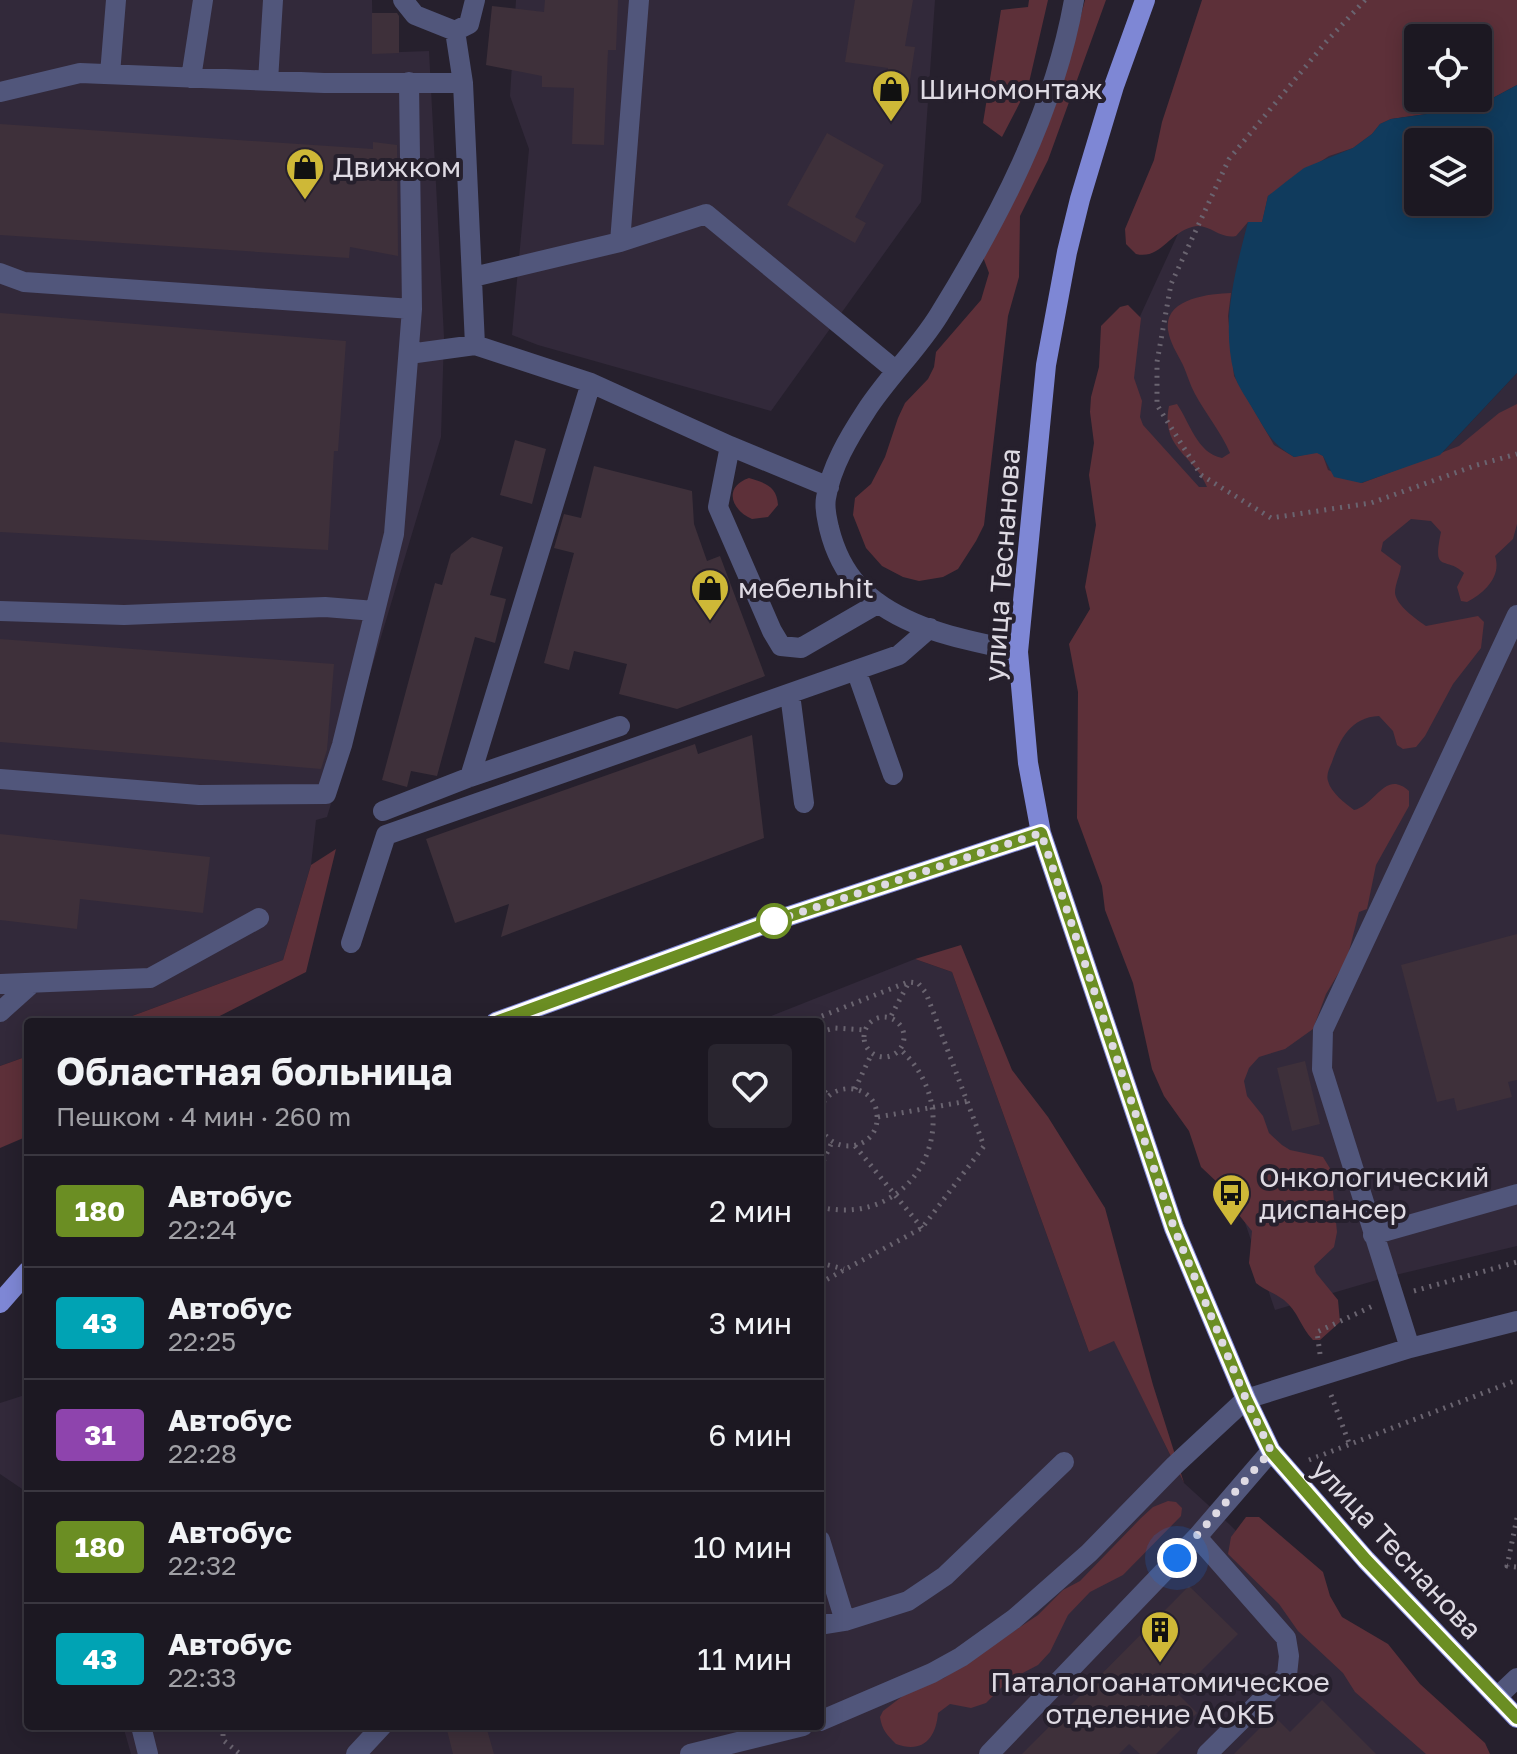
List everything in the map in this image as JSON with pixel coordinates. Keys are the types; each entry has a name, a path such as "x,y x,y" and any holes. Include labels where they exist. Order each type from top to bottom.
{"main road":[{"name":"улица Теснанова","path":"1145,0 1114,86 1067,252 1046,365 1018,652 1028,763 1041,833 1174,1228 1271,1451 1366,1560 1517,1718"},
{"path":"507,1018 768,923 1041,833"},
{"path":"0,1303 24,1276"}],"street":[{"path":"110,74 116,0"},
{"path":"191,78 203,0"},
{"path":"268,81 273,0"},
{"path":"403,0 415,15 455,31 469,24 475,0"},
{"path":"620,242 639,0"},
{"path":"1018,652 915,623 877,604 850,579 832,540 825,509 829,487 850,438 895,370 932,326 970,265 1022,165 1069,31 1074,0"},
{"path":"455,31 463,83 475,345"},
{"path":"0,92 80,73 268,81 463,83"},
{"path":"0,779 199,795 326,794 342,745 394,534 412,309 409,82"},
{"path":"473,277 620,242 706,214 895,370"},
{"path":"0,273 24,282 412,309"},
{"path":"409,354 475,345 591,383 829,487"},
{"path":"470,777 591,383"},
{"path":"730,446 718,507 781,646 801,648 877,604"},
{"path":"0,611 124,615 325,607 375,611"},
{"path":"1410,1348 1322,1069 1323,1030 1517,615"},
{"path":"351,943 386,835 899,655 930,628"},
{"path":"856,670 893,775"},
{"path":"790,694 804,803"},
{"path":"383,811 470,777 620,726"},
{"path":"0,984 150,978 259,918"},
{"path":"0,1012 30,985"},
{"path":"1373,1235 1517,1194"},
{"path":"824,1719 932,1673 961,1657 1014,1619 1089,1553 1175,1465 1246,1399 1410,1348 1517,1321"},
{"path":"989,1754 1197,1537 1271,1451"},
{"path":"824,1624 908,1601 945,1576 1064,1462"},
{"path":"1197,1537 1286,1638 1289,1656 1287,1675 1207,1754"},
{"path":"824,1553 845,1621"},
{"path":"1497,1697 1517,1678"},
{"path":"142,1730 148,1754"},
{"path":"356,1754 378,1730"},
{"path":"690,1754 787,1730"}],"path":[{"path":"1365,0 1229,159 1171,284 1157,362 1157,405 1201,475 1271,518 1371,503 1517,454"},
{"path":"890,1018 909,982"},
{"path":"817,1018 909,982 918,983 926,993 984,1146 922,1228 824,1281"},
{"path":"890,1018 903,1031 900,1049 890,1056 877,1056 865,1043 865,1030 872,1020 890,1018"},
{"path":"824,1031 835,1028 865,1030"},
{"path":"824,1208 865,1208 895,1194 915,1175 930,1149 935,1119 930,1089 915,1062 900,1049"},
{"path":"855,1089 872,1053"},
{"path":"824,1102 828,1096 846,1088 855,1089 872,1099 878,1117 872,1135 855,1146 846,1147 832,1142 824,1131"},
{"path":"824,1090 828,1096"},
{"path":"878,1117 968,1101"},
{"path":"824,1159 832,1142"},
{"path":"855,1146 922,1228"},
{"path":"824,1264 845,1270"},
{"path":"1316,1455 1517,1380"},
{"path":"1517,1518 1507,1566 1517,1567"},
{"path":"223,1730 223,1740 240,1754"}],"shaded area":[{"path":"0,0 372,0 373,53 429,51 444,337 441,437 327,817 316,820 311,865 283,960 127,1018 24,1018 24,1057 0,1066"},
{"path":"516,0 935,0 921,202 771,411 512,335 529,149 510,96"},
{"path":"1029,0 1048,0 1028,87 1002,137 983,123 1001,10 1028,7"},
{"path":"1085,0 1106,0 1048,160 1020,216 1019,277 1008,316 984,525 958,569 943,577 919,581 903,577 882,566 866,548 853,515 855,498 871,484 885,457 905,403 928,379 936,352 981,300 989,273 983,257 1034,157 1060,94"},
{"path":"1202,0 1517,0 1517,85 1492,98 1492,24 1404,24 1404,112 1441,112 1391,119 1380,124 1353,148 1329,156 1268,196 1262,223 1248,222 1236,236 1224,236 1204,227 1192,227 1152,253 1136,254 1126,244 1125,229 1154,160 1162,122"},
{"path":"1517,0 1517,85 1492,98 1492,24 1434,24"},
{"path":"1404,33 1404,112 1441,112 1391,119 1440,455 1517,373 1517,1246 1387,1277 1275,1310 1125,873 1119,362 1250,77"},
{"path":"1231,293 1228,316 1234,376 1274,445 1294,457 1317,452 1323,456 1328,470 1362,483 1459,446 1499,413 1517,404 1517,524 1513,539 1495,556 1496,571 1490,584 1467,602 1461,601 1457,587 1464,573 1439,559 1441,532 1431,521 1411,519 1383,542 1381,551 1401,566 1395,593 1403,607 1426,626 1478,616 1484,622 1481,648 1453,684 1416,747 1403,749 1397,745 1393,731 1379,716 1369,717 1354,725 1339,745 1327,779 1332,790 1343,801 1354,810 1393,784 1409,791 1409,806 1376,865 1367,909 1359,912 1347,959 1326,994 1313,1029 1285,1049 1259,1057 1249,1068 1244,1081 1247,1096 1263,1116 1269,1133 1290,1150 1323,1157 1331,1170 1337,1232 1334,1247 1314,1266 1316,1273 1338,1300 1340,1322 1320,1340 1313,1340 1284,1300 1256,1283 1249,1263 1252,1231 1225,1198 1219,1184 1201,1167 1189,1131 1164,1096 1152,1069 1133,983 1105,910 1102,886 1077,818 1078,692 1069,644 1090,609 1085,587 1096,525 1089,475 1094,443 1090,412 1099,367 1101,326 1120,307 1128,305 1141,318 1134,378 1142,401 1140,417 1143,425 1199,487 1207,487 1169,432 1169,406 1177,404 1206,450 1222,458 1230,453 1193,391 1170,339 1169,319 1180,304 1200,297"},
{"path":"749,478 765,484 775,493 778,505 768,517 752,519 735,504 733,493 736,487"},
{"path":"336,849 306,972 216,1018 127,1018 283,960 311,865"},
{"path":"961,945 1012,1070 1048,1117 1105,1208 1153,1385 1184,1483 1114,1341 1089,1352 952,972 915,959"},
{"path":"915,959 952,972 1089,1352 1114,1340 1184,1483 1461,1754 131,1754 124,1730 824,1730 824,1018 766,1018"},
{"path":"24,1057 24,1138 0,1148 0,1066"},
{"path":"24,1395 24,1490 0,1474 0,1403"},
{"path":"1168,1501 1176,1502 1182,1508 1181,1516 1123,1575 1090,1592 1068,1615 1050,1652 1038,1665 1009,1680 986,1703 971,1708 950,1704 938,1713 931,1736 921,1745 905,1747 896,1744 888,1735 880,1717 883,1711 904,1695 944,1678 1038,1615 1063,1590 1080,1581 1153,1507"},
{"path":"1246,1517 1259,1517 1323,1572 1330,1596 1342,1617 1388,1644 1420,1684 1485,1743 1490,1754 1426,1754 1355,1692 1343,1673 1298,1631 1279,1604 1228,1554 1231,1537"}],"water":[{"path":"1517,85 1517,373 1440,455 1361,483 1334,477 1323,456 1317,453 1294,457 1275,442 1235,378 1230,354 1229,316 1234,278 1248,222 1262,222 1268,196 1304,168 1353,148 1380,124 1391,119 1441,112 1492,112 1492,98"}],"building":[{"path":"545,0 618,0 616,50 608,50 604,145 572,144 574,88 542,87 542,76 486,65 492,6 544,12"},
{"path":"855,0 913,0 905,46 915,47 908,93 885,89 888,68 845,62"},
{"path":"372,13 397,13 399,53 372,54"},
{"path":"0,124 373,149 373,142 397,145 398,256 350,247 349,258 0,235"},
{"path":"827,133 884,165 855,217 866,223 855,243 787,205"},
{"path":"0,313 346,341 338,451 334,451 328,550 0,532"},
{"path":"515,440 546,449 532,504 500,495"},
{"path":"594,466 692,491 694,524 707,561 720,556 765,676 677,709 619,694 627,664 574,651 569,670 544,663 574,553 554,548 564,514 581,518"},
{"path":"472,537 503,547 490,595 506,599 495,643 475,637 437,776 411,771 407,787 382,780 435,583 442,585 451,554"},
{"path":"0,639 334,664 327,750 321,769 0,742"},
{"path":"752,735 764,838 501,937 509,904 455,923 426,839 695,744 698,754"},
{"path":"0,834 210,857 203,913 80,899 77,929 0,920"},
{"path":"1517,934 1517,1080 1508,1082 1512,1097 1457,1111 1454,1098 1437,1102 1401,965"},
{"path":"1305,1061 1320,1124 1292,1131 1277,1068"},
{"name":"Паталогоанатомическое отделение АОКБ","path":"1189,1586 1238,1634 1178,1694 1197,1713 1156,1754 1140,1754 1129,1744 1119,1754 1022,1754"},
{"path":"1322,1700 1376,1754 1234,1754 1273,1715 1290,1732"},
{"path":"447,1730 487,1730 494,1754 453,1754"}],"bus line":[{"name":"180","path":"507,1018 768,923 1041,833 1174,1228 1271,1451 1366,1560 1517,1718"}],"place":[{"name":"Шиномонтаж","path":"891,123"},
{"name":"Движком","path":"305,201"},
{"name":"мебельhit","path":"710,622"},
{"name":"Онкологический диспансер","path":"1231,1227"},
{"name":"Паталогоанатомическое отделение АОКБ","path":"1160,1664"}],"route":[{"path":"774,921 768,923 1041,833 1174,1228 1271,1451 1177,1558"}]}
